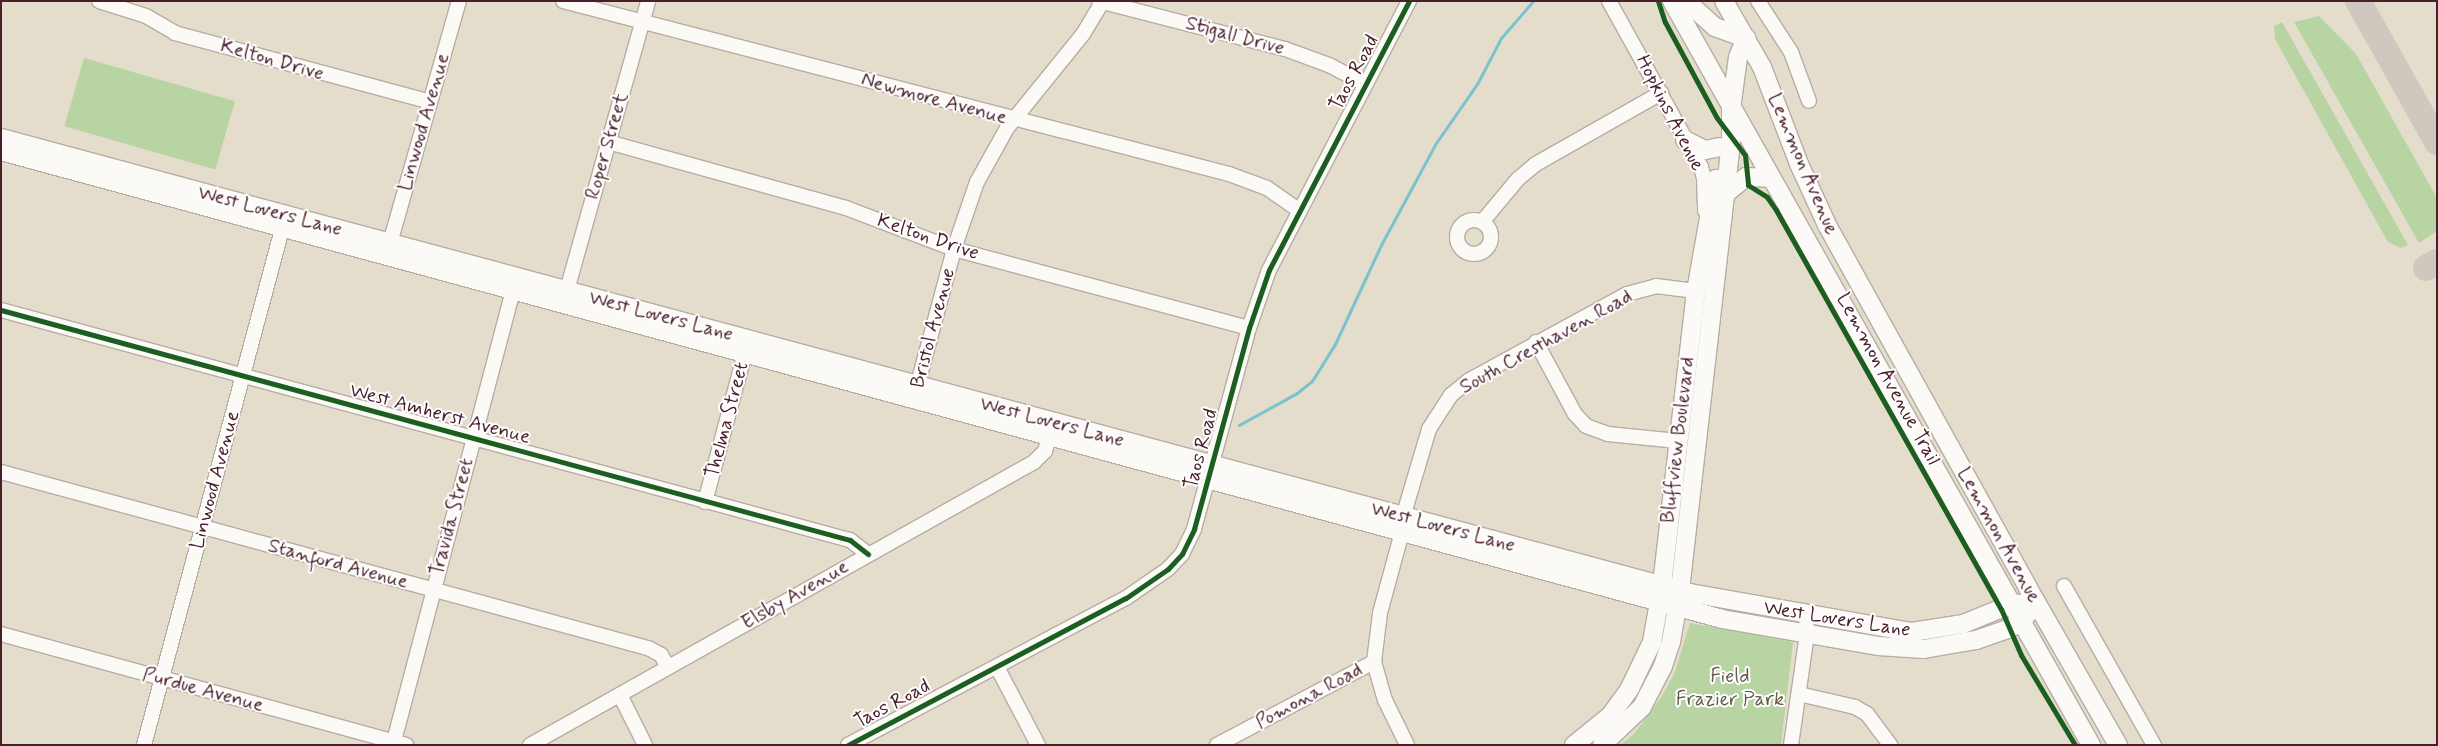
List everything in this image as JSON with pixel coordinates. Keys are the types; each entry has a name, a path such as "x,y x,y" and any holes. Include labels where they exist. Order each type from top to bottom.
{"main road":[{"name":"Lemmon Avenue","path":"1672,1 1731,110 2091,745"},
{"path":"1686,1 1716,27 1746,38"},
{"name":"Lemmon Avenue","path":"1724,1 1768,80 1812,194 2036,603 2118,745"},
{"name":"Bluffview Boulevard","path":"1574,745 1610,716 1630,688 1652,642 1660,602 1678,441 1704,292 1725,194 1732,136 1731,110 1738,57 1746,38"},
{"name":"Bluffview Boulevard","path":"1602,745 1642,707 1654,684 1671,642 1678,608 1696,443 1704,292 1705,232 1723,125 1731,110"},
{"name":"West Lovers Lane","path":"1,138 52,158 207,201 1403,524 1678,608 1878,646 1924,649 1976,640 2021,622 2036,603"},
{"path":"1685,140 1705,150 1720,147"},
{"name":"West Lovers Lane","path":"1,151 52,158"},
{"path":"1725,194 1746,177 1771,178"},
{"path":"1848,315 1866,328 1895,375 1900,378 1909,374"},
{"path":"1907,420 1928,407"},
{"path":"1678,441 1696,443"},
{"name":"West Lovers Lane","path":"1403,524 1680,590 1891,630 1921,631 1963,624 2012,604 2036,603"}],"street":[{"name":"Kelton Drive","path":"99,1 146,16 176,33 430,102"},
{"name":"Linwood Avenue","path":"388,250 459,1"},
{"name":"Newmore Avenue","path":"563,1 1014,120 1229,174 1267,188 1299,210"},
{"name":"Roper Street","path":"565,298 648,1"},
{"name":"Taos Road","path":"848,745 1126,598 1168,569 1188,544 1210,472 1249,328 1269,270 1409,1"},
{"name":"Hopkins Avenue","path":"1610,1 1661,92 1704,178 1705,232"},
{"name":"Lemmon Avenue","path":"1758,1 1790,52 1810,101"},
{"name":"Stigall Drive","path":"1101,2 1285,49 1329,65 1365,84"},
{"name":"Bristol Avenue","path":"915,392 954,249 977,182 1014,120 1083,34 1101,2"},
{"path":"1482,222 1518,178 1536,164 1661,92"},
{"name":"Kelton Drive","path":"608,142 846,208 954,249 1249,328"},
{"name":"Linwood Avenue","path":"144,745 284,222"},
{"name":"Travida Street","path":"400,743 432,590 515,285"},
{"name":"South Cresthaven Road","path":"1374,662 1378,622 1422,446 1438,411 1468,381 1536,342 1641,289 1656,286 1704,292"},
{"name":"West Amherst Avenue","path":"1,310 850,540 868,554"},
{"path":"1536,342 1575,414 1586,426 1608,434 1678,441"},
{"name":"Thelma Street","path":"705,502 747,347"},
{"name":"Elsby Avenue","path":"530,745 1034,462 1044,451 1051,429"},
{"name":"Stanford Avenue","path":"1,472 648,648 661,655 668,667"},
{"path":"2064,586 2154,745"},
{"path":"1791,745 1808,634 1806,615"},
{"name":"Purdue Avenue","path":"1,634 400,743"},
{"path":"1374,662 1385,700 1407,745"},
{"name":"Pomona Road","path":"1217,745 1374,662"},
{"path":"997,667 1038,745"},
{"path":"1799,694 1855,707 1867,714 1890,745"},
{"path":"620,695 645,745"}],"green space":[{"path":"2319,16 2356,54 2437,198 2437,231 2419,243 2294,22"},
{"path":"2282,22 2408,245 2401,248 2388,242 2275,39 2274,26"},
{"path":"84,58 235,101 215,170 64,126"},
{"name":"Field Frazier Park","path":"1690,623 1793,642 1781,745 1620,745 1634,734 1662,696 1675,672"}],"waterway":[{"path":"1239,425 1297,393 1312,381 1335,344 1381,245 1436,143 1477,84 1501,38 1533,1"}],"taxiway":[{"path":"2358,1 2437,142"},
{"path":"2426,268 2437,262"}],"cycle path":[{"path":"848,745 1126,598 1168,569 1182,554 1194,529 1249,328 1269,270 1409,1"},
{"path":"1658,1 1665,22 1717,118 1745,155 1748,185"},
{"name":"Lemmon Avenue Trail","path":"1748,185 1767,197 1776,210 2001,609 2021,655 2075,745"},
{"path":"1,310 850,540 868,554"}]}
